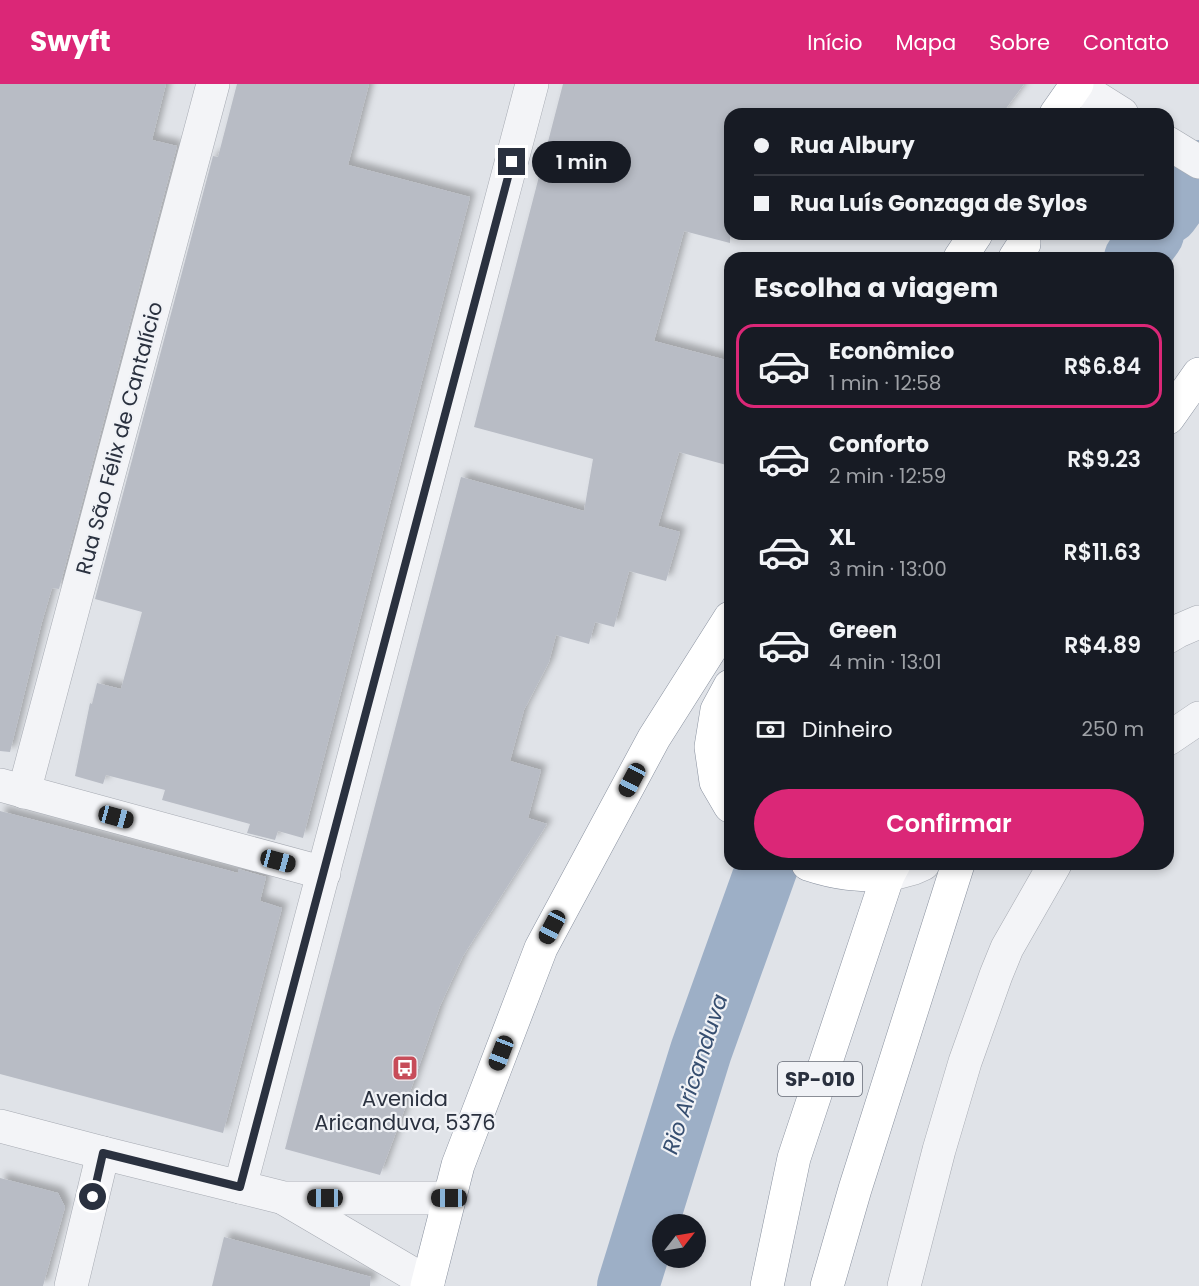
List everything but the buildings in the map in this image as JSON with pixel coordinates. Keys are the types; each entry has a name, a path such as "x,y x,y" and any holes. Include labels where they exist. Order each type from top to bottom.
{"highway":[{"path":"1060,108 1076,85"},
{"path":"1174,409 1199,374"},
{"path":"427,1285 458,1166 541,948 654,738 724,627"},
{"path":"724,697 717,710 711,747 716,783 724,796"},
{"path":"827,870 853,875 891,870"},
{"name":"SP-010","path":"767,1286 794,1158 891,870"},
{"path":"827,1286 858,1178 956,870"}],"street":[{"name":"Rua São Félix de Cantalício","path":"12,788 213,84"},
{"path":"240,1187 532,84"},
{"path":"1076,85 1112,108"},
{"path":"1174,147 1199,162"},
{"path":"1174,735 1199,718"},
{"path":"12,788 324,873"},
{"path":"904,1286 939,1150 972,1040 1006,948 1052,870"},
{"path":"0,1126 284,1198 449,1198"},
{"path":"71,1286 103,1153"},
{"path":"284,1198 427,1285"}],"waterway":[{"name":"Rio Aricanduva","path":"1174,205 1199,171"},
{"name":"Rio Aricanduva","path":"1140,252 1148,240"},
{"name":"Rio Aricanduva","path":"628,1286 701,1051 766,870"}],"place":[{"name":"Avenida Aricanduva, 5376","path":"405,1068"}],"route":[{"path":"93,1197 103,1153 240,1187 512,162"}]}
